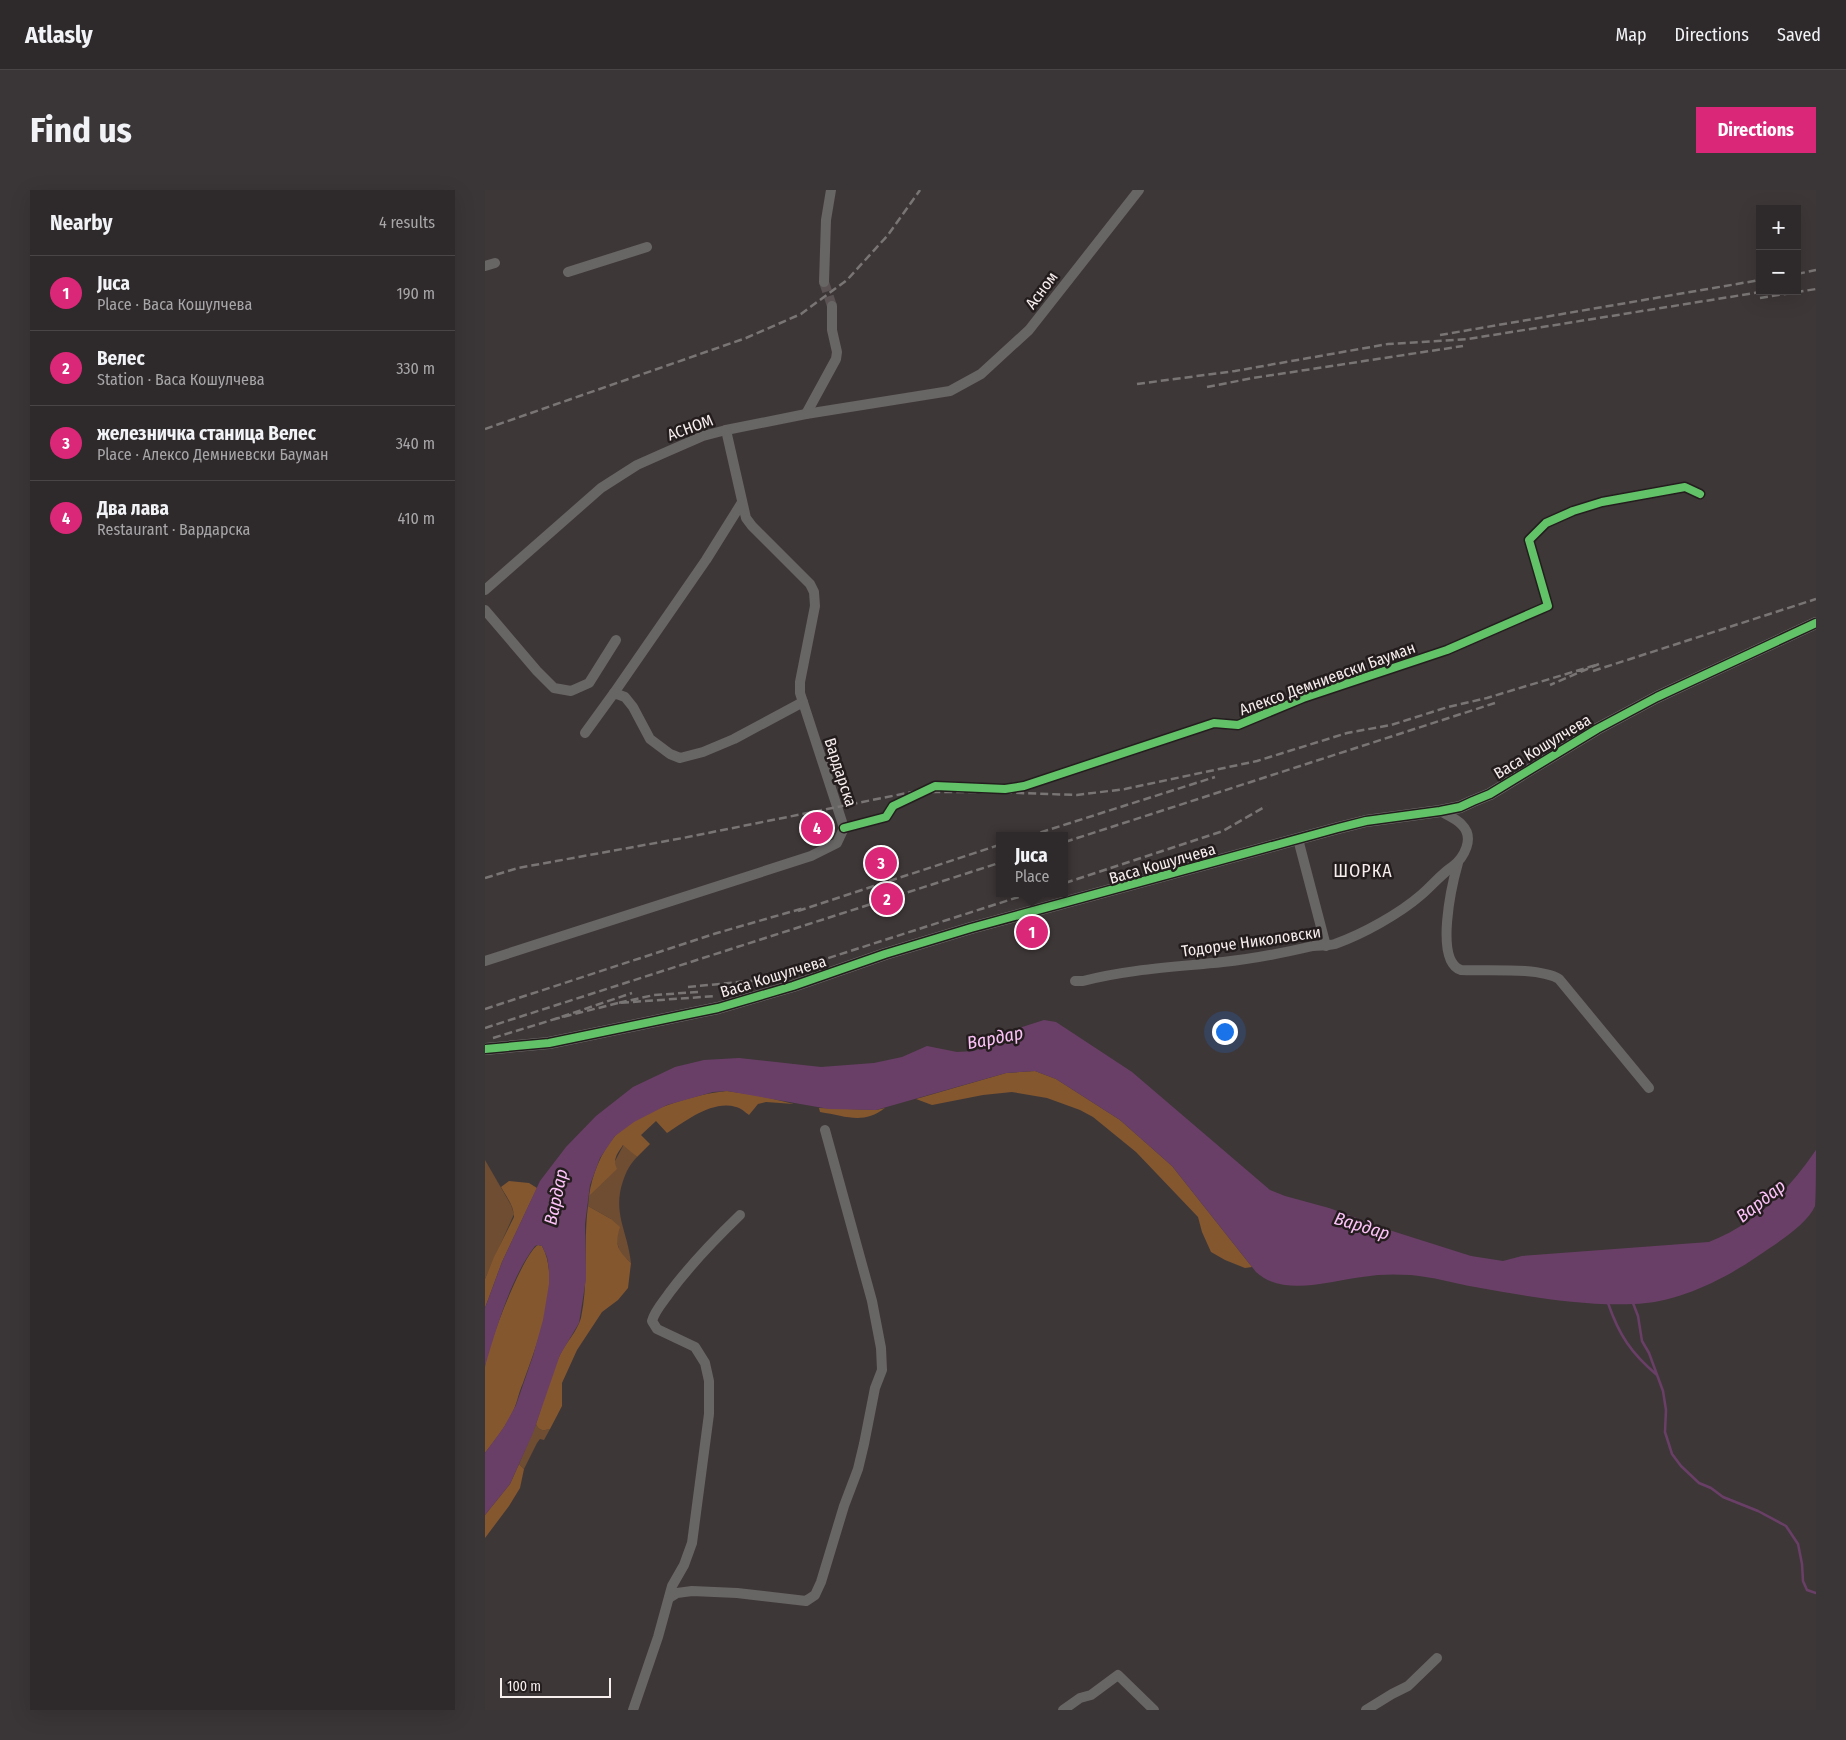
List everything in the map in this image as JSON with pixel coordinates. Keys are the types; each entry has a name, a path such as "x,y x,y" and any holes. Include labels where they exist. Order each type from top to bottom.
{"main road":[{"name":"Васа Кошулчева","path":"485,1049 549,1043 719,1008 971,928 1366,820 1460,807 1490,794 1597,729 1657,697 1816,624"}],"street":[{"path":"824,282 825,220 831,190"},
{"name":"Асном","path":"950,391 981,374 1029,330 1139,190"},
{"path":"568,272 647,247"},
{"path":"485,266 495,262"},
{"path":"806,414 836,359 832,306"},
{"name":"АСНОМ","path":"485,590 601,488 637,465 703,436 806,414 950,391"},
{"name":"Вардарска","path":"485,961 811,856 837,843 843,828 800,692 800,682 815,606 815,592 810,584 745,518 726,430"},
{"name":"Алексо Демниевски Бауман","path":"843,828 886,817 893,806 935,786 1005,789 1024,786 1214,723 1238,725 1303,698 1447,650 1548,606 1529,540 1546,523 1573,511 1602,502 1671,489 1685,487 1700,494"},
{"path":"585,733 706,560 741,504"},
{"path":"485,610 537,672 554,688 571,691 589,683 615,640"},
{"path":"614,693 625,697 633,707 650,740 670,754 680,758 703,752 735,739 803,702"},
{"path":"1440,811 1461,823 1466,830 1467,843 1464,854 1458,863 1450,890 1446,927 1452,965 1461,970 1524,972 1554,976 1559,979 1649,1088"},
{"path":"1298,839 1326,946"},
{"name":"Тодорче Николовски","path":"1075,981 1083,981 1131,970 1226,962 1275,955 1315,946 1326,946 1346,939 1388,919 1402,910 1458,863"},
{"path":"669,1598 677,1593 692,1590 806,1601 815,1595 821,1582 857,1469 874,1394 882,1370 881,1348 872,1301 825,1130"},
{"path":"633,1710 659,1637 672,1586 684,1565 694,1536 708,1427 709,1381 705,1363 695,1347 657,1329 652,1321 656,1312 683,1275 706,1248 740,1215"},
{"path":"1366,1710 1408,1686 1437,1658"},
{"path":"1063,1710 1119,1676 1154,1710"}],"shaded area":[{"path":"1035,1071 1056,1079 1120,1120 1172,1166 1252,1267 1245,1268 1211,1252 1198,1217 1136,1152 1093,1117 1080,1110 1047,1098 1012,1092 983,1095 932,1105 916,1099 1006,1073"},
{"path":"727,1091 761,1096 794,1104 766,1102 758,1104 749,1115 736,1107 718,1106 700,1113 667,1133 656,1121 641,1135 650,1144 637,1157 623,1145 615,1159 617,1169 589,1196 592,1180 601,1156 610,1142 625,1127 637,1119 667,1105"},
{"path":"819,1108 876,1110 885,1108 869,1116 854,1118 820,1112"},
{"path":"624,1144 637,1157 630,1165 624,1178 619,1203 631,1263 620,1253 611,1219 588,1206 589,1196 614,1163"},
{"path":"485,1160 511,1205 514,1214 485,1279"},
{"path":"509,1181 529,1183 537,1188 502,1262 485,1308 485,1279 514,1217 511,1205 501,1187"},
{"path":"588,1206 611,1219 620,1227 617,1239 618,1247 631,1263 628,1288 618,1300 602,1312 577,1350 562,1383 562,1406 550,1429 541,1430 536,1424 556,1363 581,1318 585,1289"},
{"path":"538,1245 542,1246 547,1261 549,1278 545,1314 513,1411 485,1453 485,1368 487,1358 498,1323 515,1282 531,1252"},
{"path":"536,1424 541,1430 550,1429 544,1440 540,1439 537,1443 524,1469 519,1464"},
{"path":"519,1464 524,1469 520,1488 485,1538 485,1515 510,1484"}],"water":[{"name":"Вардар","path":"1044,1020 1056,1022 1132,1072 1270,1190 1471,1256 1503,1261 1522,1256 1709,1242 1742,1225 1770,1204 1794,1179 1816,1150 1815,1206 1805,1220 1790,1234 1744,1265 1699,1289 1650,1303 1613,1304 1553,1300 1427,1277 1405,1275 1374,1275 1322,1284 1293,1286 1267,1280 1256,1272 1172,1166 1120,1120 1056,1079 1035,1071 1006,1073 876,1110 829,1109 727,1091 713,1092 667,1105 634,1122 615,1136 600,1158 590,1185 585,1224 586,1279 579,1323 560,1355 533,1433 510,1484 485,1515 485,1453 504,1427 516,1405 543,1320 549,1284 549,1269 547,1257 542,1246 535,1246 518,1273 494,1335 485,1366 485,1308 502,1262 540,1181 566,1147 596,1116 633,1087 675,1067 704,1060 739,1058 821,1067 874,1063 902,1057 927,1046 957,1052 974,1051 1013,1030"}],"waterway":[{"path":"1608,1303 1621,1334 1627,1343 1657,1375"},
{"path":"1633,1303 1638,1316 1642,1341 1649,1353 1663,1391 1666,1410 1665,1432 1672,1454 1681,1466 1699,1483 1711,1488 1723,1497 1758,1511 1786,1526 1798,1544 1803,1581 1807,1590 1816,1593"}],"tunnel":[{"path":"824,282 832,306"}],"railway":[{"path":"485,429 746,338 801,314 847,280 888,235 920,190"},
{"path":"1801,273 1816,270"},
{"path":"1440,335 1756,281"},
{"path":"1760,298 1816,289"},
{"path":"1137,384 1235,371 1388,344 1468,339 1756,293"},
{"path":"1207,387 1253,378 1463,346"},
{"path":"1593,671 1816,599"},
{"path":"485,878 518,868 683,838 912,792 1077,795 1125,789 1257,761 1347,733 1391,725 1599,664 1550,685"},
{"path":"1068,841 1495,703"},
{"path":"1042,832 1215,777"},
{"path":"1068,882 1223,831 1266,806"},
{"path":"798,911 996,846"},
{"path":"485,1028 996,864"},
{"path":"688,987 760,980 1019,897"},
{"path":"485,1009 717,933 804,908"},
{"path":"698,992 654,995 618,1003 716,996"},
{"path":"618,1003 555,1019 632,993"},
{"path":"493,1038 555,1019"}],"cycle path":[{"path":"844,828 886,817 893,806 935,786 1005,789 1024,786 1214,723 1238,725 1303,698 1447,650 1548,606 1529,540 1546,523 1573,511 1602,502 1685,487 1700,494"},
{"path":"485,1049 549,1043 718,1008 793,986 885,954 971,928 1338,828 1366,821 1460,807 1490,794 1597,729 1657,697 1816,623"}],"place":[{"name":"Два лава","path":"817,828"},
{"name":"железничка станица Велес","path":"881,863"},
{"name":"Велес","path":"887,899"},
{"name":"Juca","path":"1032,932"}],"district":[{"name":"ШОРКА","path":"1363,871"}]}
